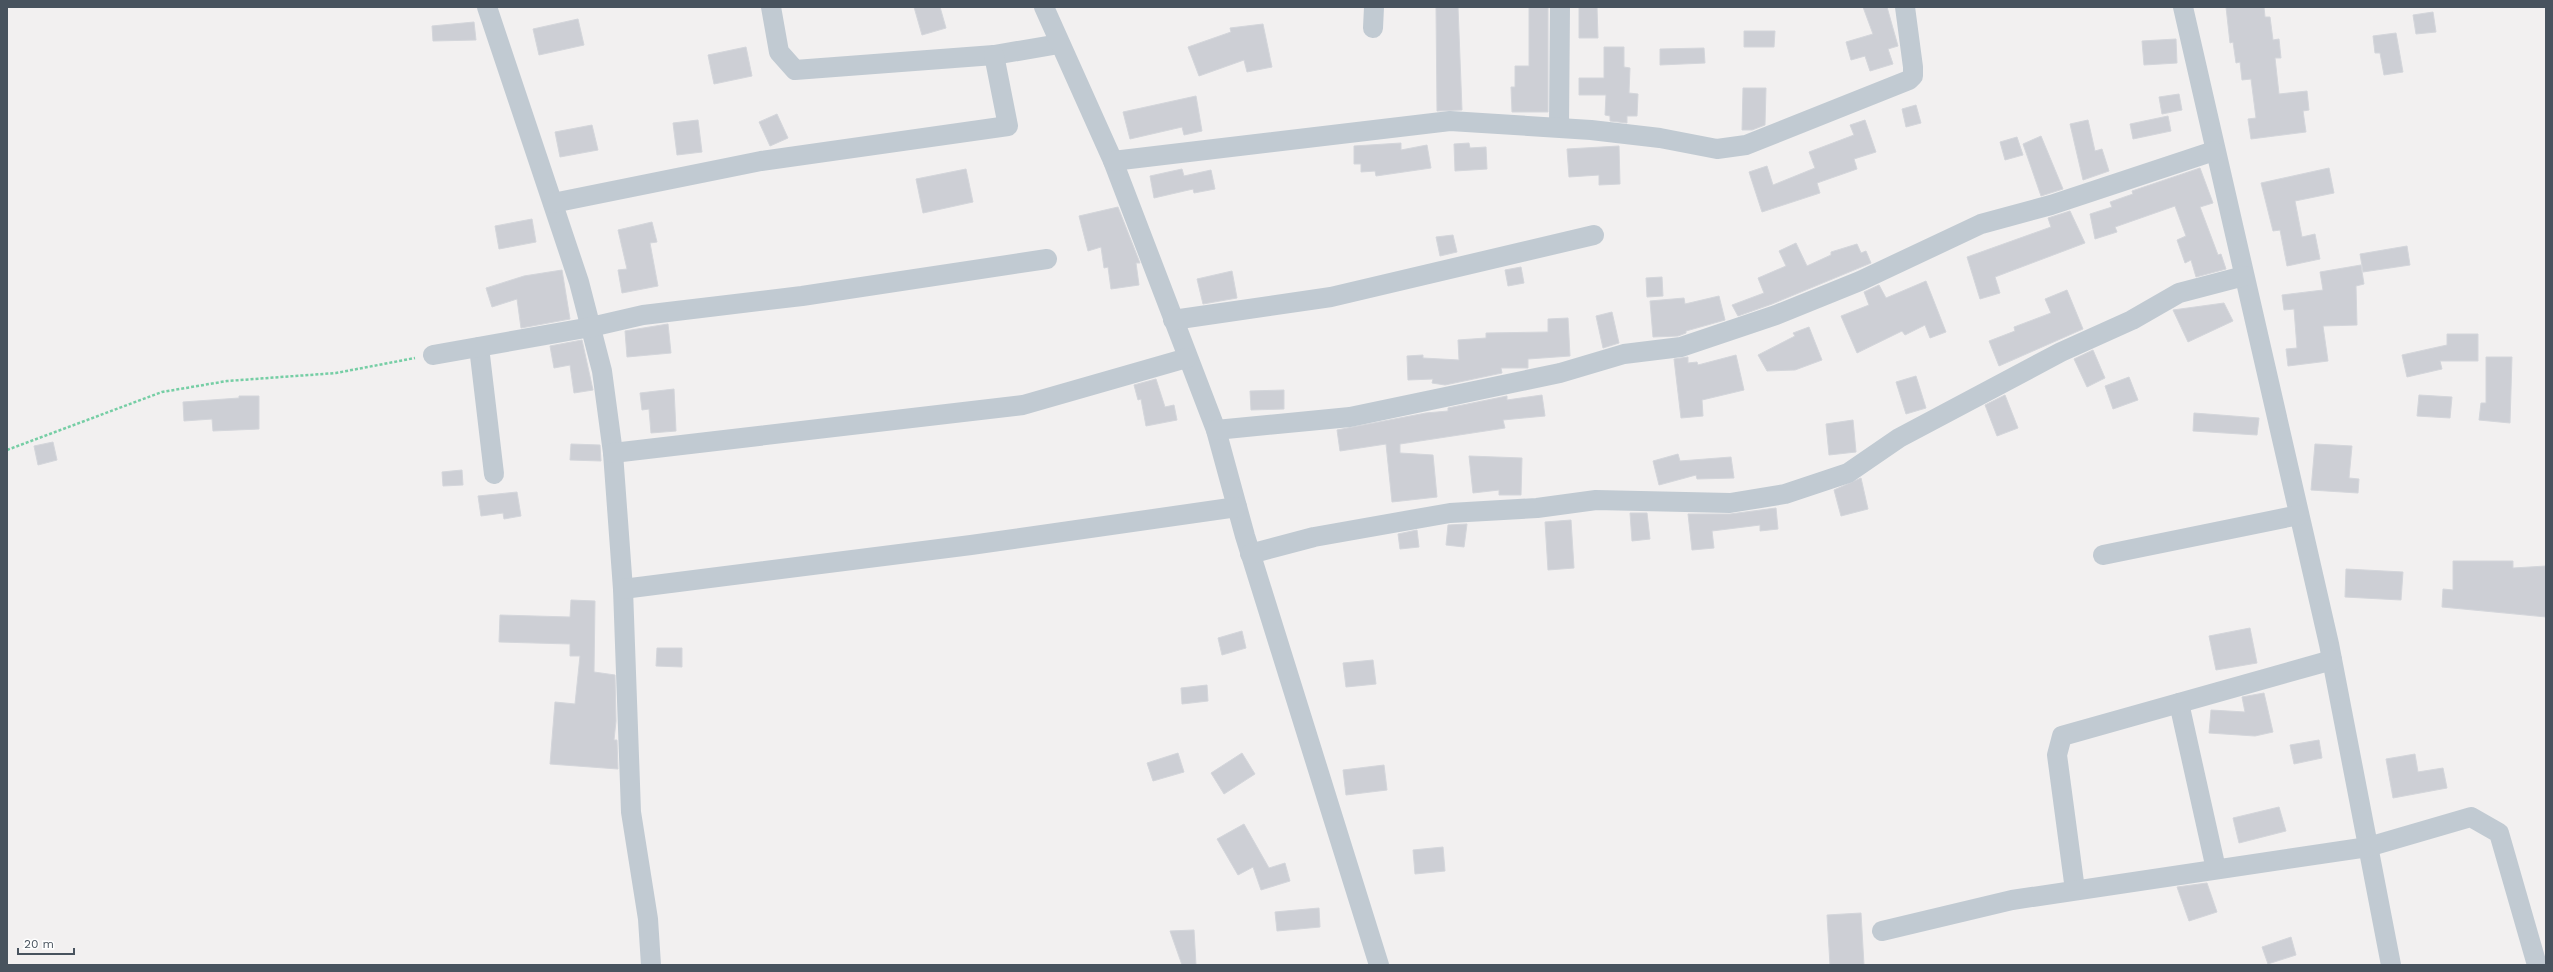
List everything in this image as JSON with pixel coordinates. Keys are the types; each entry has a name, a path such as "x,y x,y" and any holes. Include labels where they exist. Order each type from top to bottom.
{"street":[{"path":"487,7 579,282 602,370 613,453 623,589 631,812 648,919 652,965"},
{"path":"771,7 779,52 795,70 994,55 1059,44"},
{"path":"1044,7 1059,44 1113,161 1187,358 1216,430 1250,554 1379,965"},
{"path":"1373,28 1374,7"},
{"path":"1559,127 1560,7"},
{"path":"1113,161 1450,121 1559,127 1660,138 1717,149 1746,145 1909,80 1913,76 1913,67 1905,7"},
{"path":"2183,7 2214,151 2332,660 2391,965"},
{"path":"553,203 761,161 1008,126 994,55"},
{"path":"1216,430 1350,417 1560,373 1624,354 1681,347 1776,315 1832,292 1981,224 2051,205 2214,151"},
{"path":"1173,320 1331,297 1594,235"},
{"path":"433,355 591,327 643,315 802,296 1047,258"},
{"path":"1250,554 1314,537 1450,513 1537,508 1596,500 1730,503 1785,494 1848,473 1900,438 2061,352 2132,320 2179,293 2244,276"},
{"path":"479,347 494,474"},
{"path":"613,453 1023,405 1187,358"},
{"path":"623,589 971,545 1237,508"},
{"path":"2103,555 2299,515"},
{"path":"2075,890 2057,755 2062,736 2332,660"},
{"path":"2179,703 2216,869"},
{"path":"1882,931 2012,900 2368,847 2471,818 2499,833 2537,965"}],"path":[{"path":"7,450 162,392 227,381 336,373 433,355"}],"building":[{"path":"914,7 940,7 946,28 922,35"},
{"path":"1436,7 1458,7 1462,110 1437,111"},
{"path":"1529,7 1548,7 1548,112 1512,112 1511,87 1515,87 1515,66 1529,66"},
{"path":"1579,7 1597,7 1598,38 1579,38"},
{"path":"1863,7 1887,7 1898,46 1888,49 1893,64 1870,71 1865,56 1851,60 1846,42 1873,34"},
{"path":"2226,7 2264,7 2265,17 2270,17 2273,40 2279,39 2281,58 2275,58 2279,94 2307,91 2309,110 2303,111 2306,132 2251,139 2248,119 2256,118 2251,79 2242,80 2240,62 2236,63 2233,42 2230,43"},
{"path":"2433,12 2436,32 2416,34 2413,15"},
{"path":"578,19 584,45 539,55 533,29"},
{"path":"474,22 476,40 433,41 432,26"},
{"path":"1263,24 1272,67 1247,72 1244,60 1199,76 1188,47 1231,32 1230,28"},
{"path":"1744,31 1775,31 1774,47 1744,47"},
{"path":"2396,33 2403,72 2384,75 2380,53 2375,53 2373,36"},
{"path":"2176,39 2177,63 2144,65 2142,41"},
{"path":"746,47 752,76 714,84 708,55"},
{"path":"1604,47 1624,47 1624,67 1630,68 1629,93 1638,94 1637,116 1627,116 1627,123 1610,121 1610,116 1605,115 1606,95 1579,95 1579,78 1604,78"},
{"path":"1704,48 1705,63 1660,65 1660,49"},
{"path":"1743,88 1766,88 1765,125 1752,130 1742,130"},
{"path":"2179,94 2182,110 2162,114 2159,97"},
{"path":"1196,96 1202,131 1184,135 1182,127 1130,139 1123,112"},
{"path":"1916,105 1921,123 1906,127 1902,109"},
{"path":"777,114 788,138 770,146 759,122"},
{"path":"2168,116 2171,131 2133,139 2130,124"},
{"path":"698,120 702,152 677,155 673,123"},
{"path":"1865,120 1876,152 1854,159 1857,169 1817,183 1820,193 1762,212 1749,172 1767,166 1773,185 1815,168 1809,152 1854,135 1850,125"},
{"path":"2088,120 2095,151 2102,149 2109,171 2083,180 2070,124"},
{"path":"592,125 598,150 560,157 555,132"},
{"path":"2041,136 2063,189 2041,196 2023,144"},
{"path":"2017,137 2023,155 2005,160 2000,142"},
{"path":"1401,143 1401,150 1427,145 1431,168 1376,176 1375,171 1361,172 1361,164 1354,164 1354,146"},
{"path":"1469,143 1470,148 1486,147 1487,169 1455,171 1454,144"},
{"path":"1619,146 1620,184 1599,185 1599,175 1569,177 1567,149"},
{"path":"2200,168 2213,203 2200,207 2218,255 2221,254 2226,269 2196,277 2191,260 2185,263 2177,240 2186,236 2175,206 2115,227 2117,232 2095,239 2090,214 2112,207 2110,202 2133,194 2132,191"},
{"path":"2329,168 2334,193 2295,201 2302,237 2315,234 2320,259 2287,266 2280,230 2273,231 2261,183"},
{"path":"966,169 973,202 923,213 916,179"},
{"path":"1182,169 1184,176 1211,170 1215,189 1194,193 1193,189 1154,198 1150,176"},
{"path":"1118,207 1140,263 1136,263 1139,285 1111,289 1108,267 1104,268 1101,247 1088,251 1079,216"},
{"path":"2070,211 2085,243 1995,277 2000,293 1980,299 1967,257 2051,227 2048,218"},
{"path":"532,219 536,242 499,249 495,226"},
{"path":"652,222 657,242 650,243 658,286 622,293 618,270 627,269 618,230"},
{"path":"1453,235 1457,252 1440,256 1436,237"},
{"path":"1796,243 1807,266 1831,255 1831,252 1857,244 1861,253 1866,251 1871,263 1772,304 1738,316 1732,305 1764,293 1758,278 1786,266 1779,251"},
{"path":"2407,246 2410,265 2363,272 2360,254"},
{"path":"2361,265 2364,284 2356,286 2357,325 2323,326 2328,361 2288,366 2286,349 2297,348 2294,309 2284,310 2282,295 2323,290 2320,272"},
{"path":"1521,267 1524,283 1508,286 1505,270"},
{"path":"562,270 570,319 521,328 517,299 492,307 486,288 524,276"},
{"path":"1232,271 1237,298 1203,304 1197,279"},
{"path":"1662,277 1663,296 1647,297 1646,278"},
{"path":"1926,281 1946,332 1930,338 1925,325 1905,335 1902,331 1857,353 1841,316 1869,305 1864,292 1879,285 1886,298"},
{"path":"2067,290 2083,329 1999,366 1989,341 2015,331 2014,327 2051,313 2045,299"},
{"path":"1719,296 1725,320 1686,331 1686,333 1678,336 1653,337 1650,301 1684,298 1685,304"},
{"path":"2224,303 2233,321 2188,342 2173,310"},
{"path":"1612,312 1619,343 1603,348 1596,316"},
{"path":"1568,318 1570,356 1528,359 1528,368 1501,368 1502,373 1445,385 1432,383 1433,379 1408,380 1407,356 1423,355 1423,358 1459,360 1458,340 1486,338 1486,333 1548,332 1548,319"},
{"path":"668,324 671,353 627,357 625,331"},
{"path":"1809,327 1822,360 1795,370 1767,371 1758,355 1795,336 1793,333"},
{"path":"2447,334 2478,334 2478,361 2440,361 2442,369 2407,377 2402,355 2447,345"},
{"path":"582,340 593,390 574,393 570,365 554,368 550,346"},
{"path":"2093,350 2105,378 2087,387 2074,359"},
{"path":"1736,355 1744,390 1702,400 1703,416 1681,418 1674,359 1688,357 1688,363 1697,362 1698,365"},
{"path":"2486,357 2512,357 2510,423 2479,420 2481,403 2486,403"},
{"path":"1916,376 1926,408 1906,414 1896,382"},
{"path":"2129,377 2138,400 2113,409 2105,386"},
{"path":"1156,379 1165,407 1174,405 1177,420 1146,426 1141,399 1138,400 1134,385"},
{"path":"674,389 676,431 651,433 649,409 642,410 640,393"},
{"path":"1284,390 1284,409 1251,410 1250,391"},
{"path":"1542,395 1545,416 1503,420 1505,428 1400,444 1400,453 1433,455 1437,497 1392,502 1386,444 1340,451 1337,430 1426,413 1448,411 1448,408 1507,396 1507,400"},
{"path":"2005,395 2018,428 1997,436 1985,405"},
{"path":"2419,395 2452,397 2450,418 2417,416"},
{"path":"239,396 259,396 259,429 213,431 212,419 184,421 183,402 239,398"},
{"path":"2194,413 2259,418 2257,435 2193,431"},
{"path":"1853,420 1856,452 1829,455 1826,424"},
{"path":"53,442 57,460 38,465 34,446"},
{"path":"571,444 600,445 601,461 570,460"},
{"path":"2315,444 2352,446 2349,478 2359,479 2358,493 2311,490"},
{"path":"1678,454 1680,461 1731,457 1734,478 1697,479 1696,475 1659,485 1653,461"},
{"path":"1469,456 1522,458 1521,495 1499,495 1499,490 1473,493"},
{"path":"462,470 463,485 443,486 442,472"},
{"path":"1861,478 1868,509 1841,516 1834,490"},
{"path":"517,492 521,516 504,519 503,513 481,516 478,496"},
{"path":"1776,508 1778,529 1760,531 1760,525 1712,531 1714,548 1692,550 1688,514 1730,514"},
{"path":"1630,513 1647,513 1650,539 1632,541"},
{"path":"1571,520 1574,568 1548,570 1545,522"},
{"path":"1467,524 1464,547 1446,545 1448,525"},
{"path":"1417,530 1419,547 1400,549 1398,534"},
{"path":"2453,561 2513,561 2513,568 2546,566 2546,617 2442,607 2443,589 2453,590"},
{"path":"2346,569 2403,572 2401,600 2345,597"},
{"path":"571,600 595,601 594,672 615,675 616,721 614,740 617,740 618,769 550,764 555,702 575,704 580,656 570,656 570,644 499,642 500,615 570,617"},
{"path":"2250,628 2257,663 2216,670 2209,636"},
{"path":"1242,631 1246,648 1222,655 1218,638"},
{"path":"657,648 682,648 682,667 656,666"},
{"path":"1373,660 1376,684 1346,687 1343,663"},
{"path":"1207,685 1208,701 1182,704 1181,688"},
{"path":"2264,693 2273,732 2255,736 2209,733 2211,710 2245,712 2242,697"},
{"path":"2319,740 2322,758 2294,764 2290,745"},
{"path":"1178,753 1184,772 1153,781 1147,763"},
{"path":"1242,753 1255,774 1224,794 1211,773"},
{"path":"2415,754 2418,772 2443,768 2447,788 2393,798 2386,759"},
{"path":"1384,765 1387,790 1346,795 1343,770"},
{"path":"2279,807 2286,831 2239,843 2233,818"},
{"path":"1244,824 1269,868 1285,863 1290,881 1261,890 1253,867 1238,875 1217,839"},
{"path":"1443,847 1445,871 1415,874 1413,850"},
{"path":"2207,883 2217,912 2189,921 2177,887"},
{"path":"1319,908 1320,927 1277,931 1275,912"},
{"path":"1861,913 1864,965 1830,965 1827,915"},
{"path":"1194,930 1196,965 1182,965 1170,931"},
{"path":"2291,937 2296,955 2268,964 2262,947"}]}
